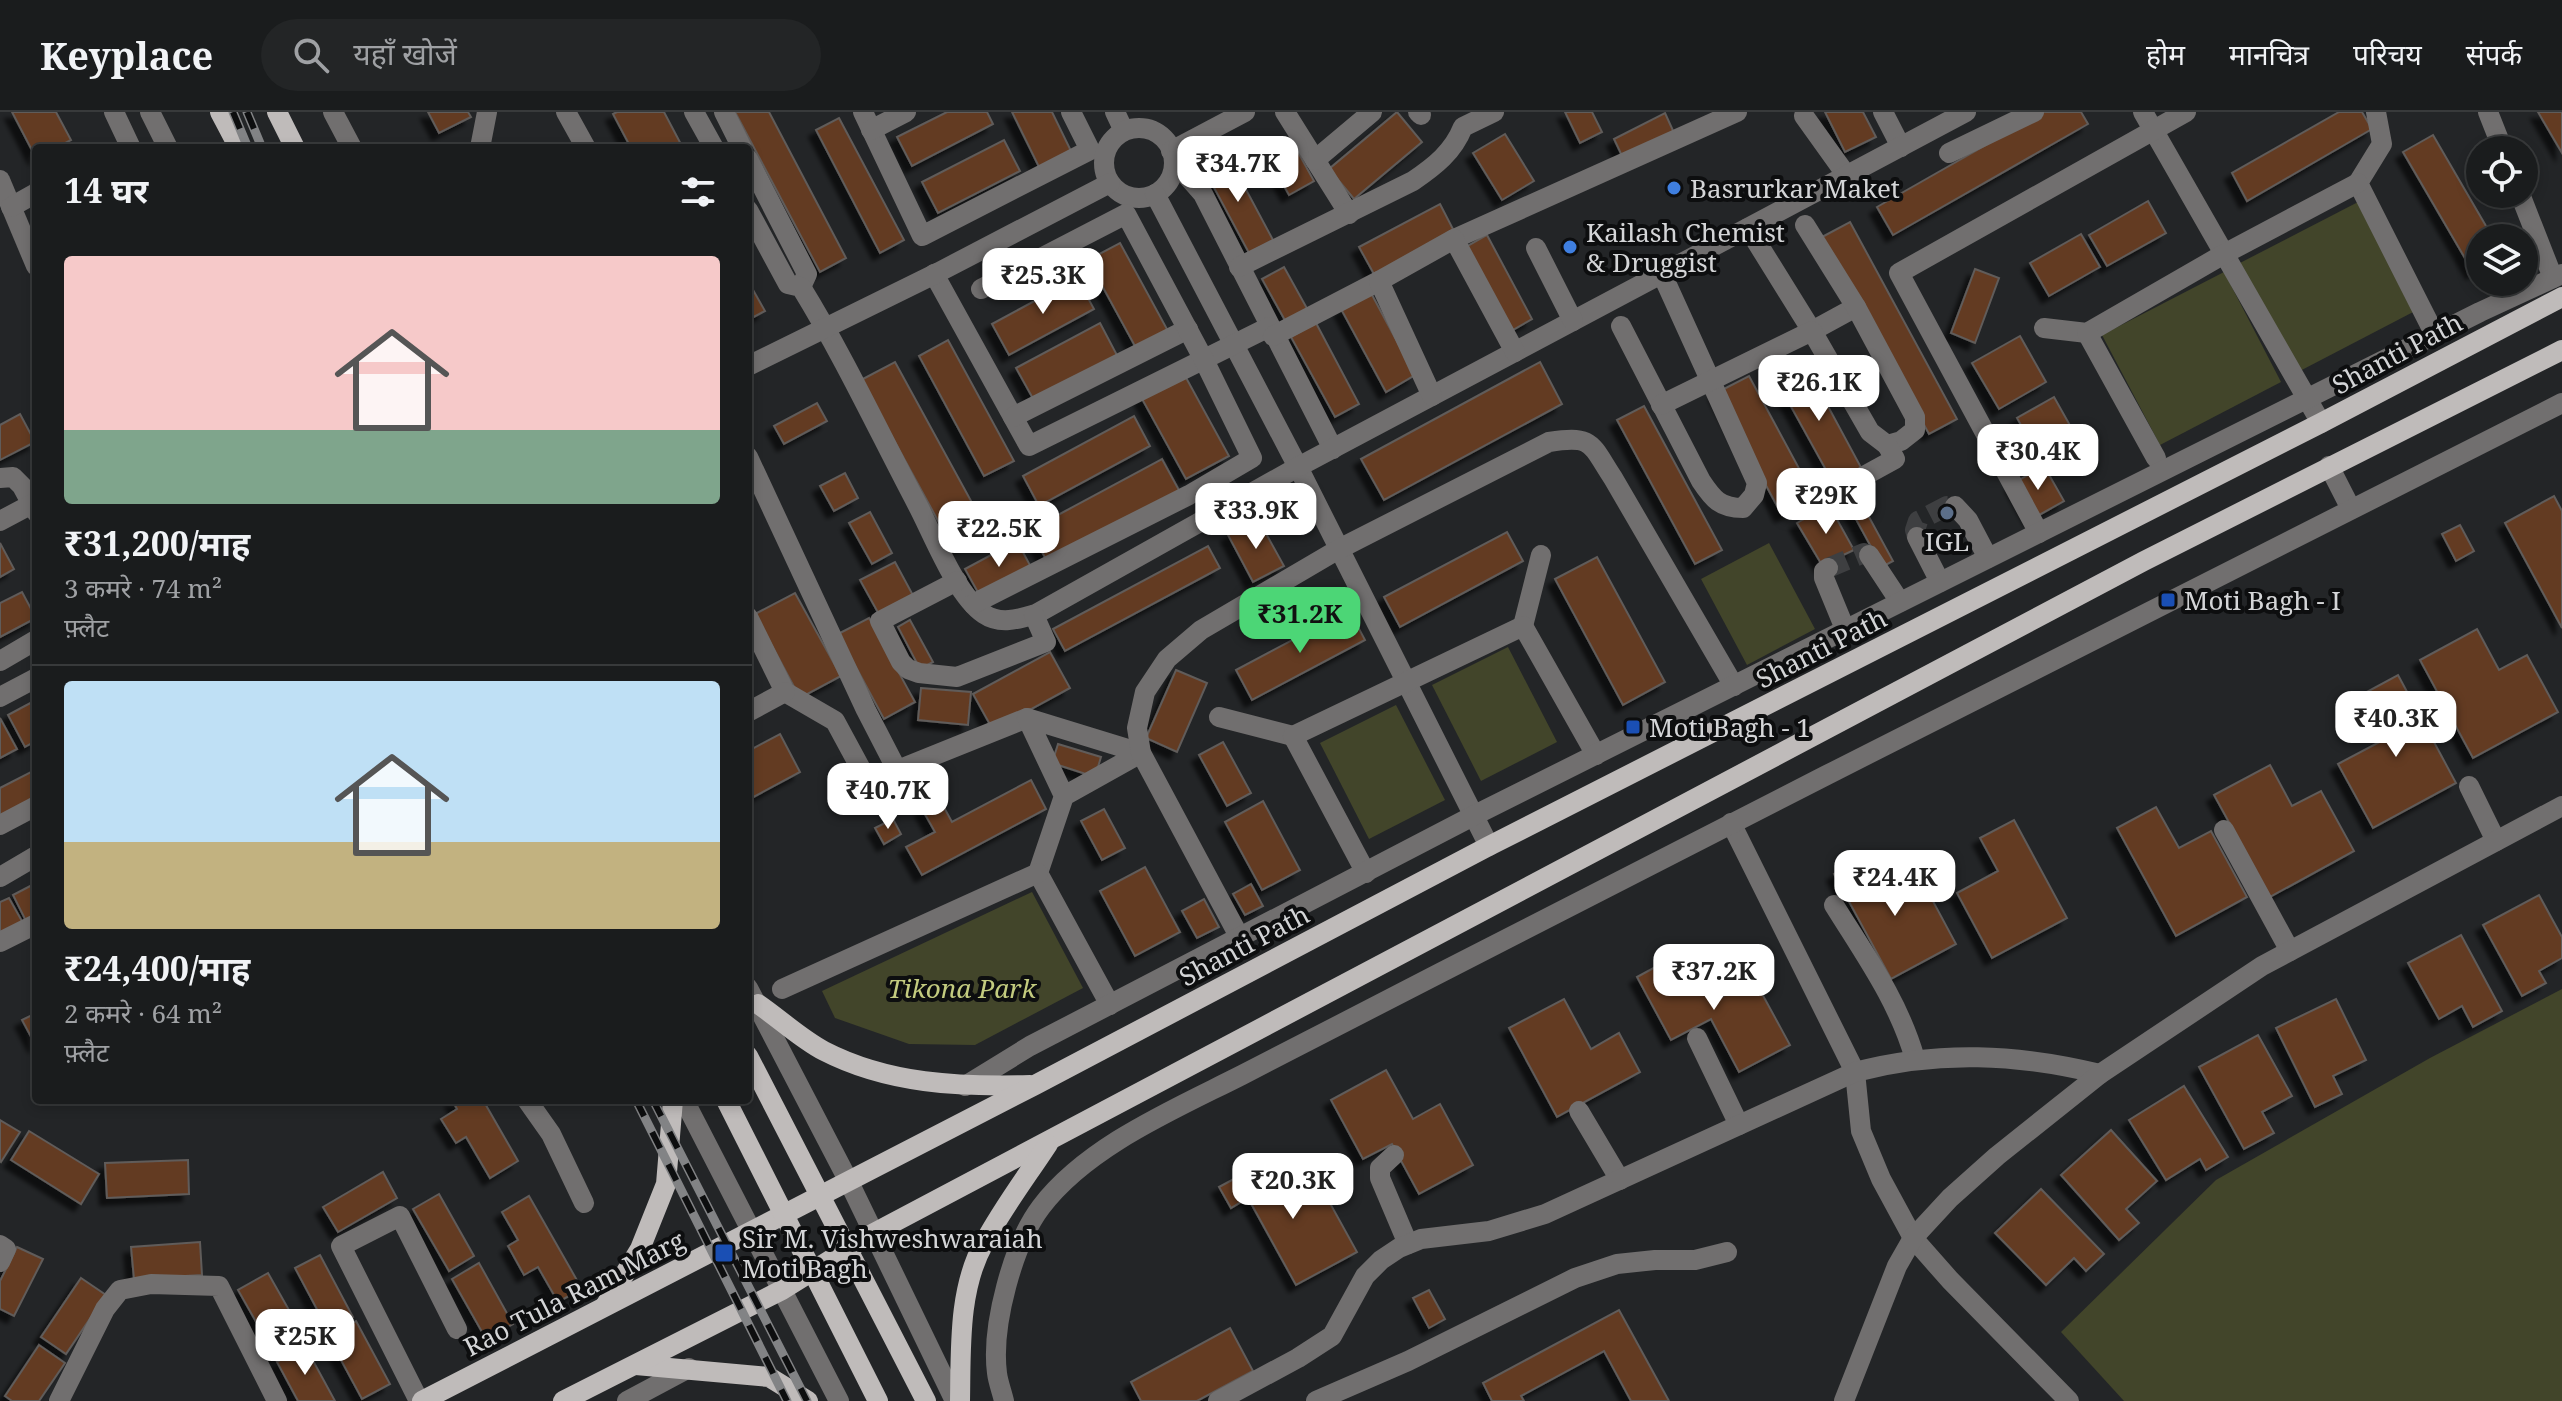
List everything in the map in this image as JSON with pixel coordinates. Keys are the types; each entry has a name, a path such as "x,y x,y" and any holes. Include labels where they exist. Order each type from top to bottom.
{"main road":[{"path":"220,112 237,144"},
{"path":"277,112 293,144"},
{"name":"Shanti Path","path":"848,1180 1489,846 2321,423 2559,283"},
{"path":"563,1401 782,1290 872,1234 1048,1144 2130,568 2562,350"},
{"path":"753,996 823,1050 885,1075 965,1086 1035,1085"},
{"path":"752,1064 926,1401"},
{"path":"605,1306 640,1249 666,1184 673,1104"},
{"path":"728,1104 878,1401"},
{"path":"958,1401 963,1312 982,1244 1048,1144"},
{"name":"Rao Tula Ram Marg","path":"420,1401 848,1180"},
{"path":"634,1365 769,1377 802,1398"}],"street":[{"path":"114,112 129,144"},
{"path":"150,112 166,144"},
{"path":"333,112 350,144"},
{"path":"481,144 487,112"},
{"path":"566,112 584,144"},
{"path":"724,112 740,144"},
{"path":"906,112 867,121 922,236 1090,150 1071,112"},
{"path":"1115,112 1124,131"},
{"path":"1154,112 1170,151 1170,180 1155,194 1146,197 1126,195 1110,183 1105,169 1105,154 1124,131 1147,129 1170,151 1203,194 1333,449"},
{"path":"1170,151 1245,112"},
{"path":"1285,112 1349,214"},
{"path":"1315,160 1372,112"},
{"path":"1239,267 1413,181 1440,163 1458,141 1463,127 1494,112"},
{"path":"934,274 1029,446 1235,345 1271,332 1379,281 1454,239 1737,112"},
{"path":"1883,112 1901,147"},
{"path":"752,217 788,284 801,287 826,327 957,581 986,616 1014,621 1034,615 1298,467 1966,112"},
{"path":"1949,153 2034,112"},
{"path":"2143,112 2321,423"},
{"path":"2039,533 1899,273 2186,112"},
{"path":"2044,328 2087,333 2224,254 2358,183 2382,144 2376,112"},
{"path":"2488,112 2497,136"},
{"path":"703,115 713,144"},
{"path":"1804,116 1847,176"},
{"path":"752,167 807,274 801,287"},
{"path":"0,180 32,257"},
{"path":"752,364 1110,183"},
{"path":"2358,183 2435,335"},
{"path":"1155,194 1298,467 1489,846"},
{"path":"11,207 32,195"},
{"path":"965,1086 1030,1046 1473,816 2435,335 2559,283 2526,208"},
{"path":"973,604 1189,495 1252,458 1126,214 981,289"},
{"path":"1805,225 1856,307 1915,417 1915,430 1901,441 1887,445"},
{"path":"1748,228 1870,432 1887,445 1895,459 1822,499"},
{"path":"1454,239 1515,352"},
{"path":"1536,248 1573,321"},
{"path":"1621,326 1714,500 1727,508 1743,508 1754,495 1757,483 1662,274"},
{"path":"1379,281 1432,396"},
{"path":"1661,405 1856,307"},
{"path":"1013,417 1188,329"},
{"path":"2087,333 2156,458"},
{"path":"1004,1401 996,1372 997,1341 1006,1289 1018,1246 1041,1207 1072,1175 1113,1144 1731,823 2562,403"},
{"path":"1240,938 1141,753 1137,728 1145,692 1167,659 1201,630 1339,549 1549,442 1578,438 1592,446 1613,478 1734,686"},
{"path":"752,466 897,770"},
{"path":"2329,466 2351,509"},
{"path":"0,478 13,477 32,504"},
{"path":"1955,506 1968,520 1988,558"},
{"path":"0,521 32,509"},
{"path":"1917,537 1940,582"},
{"path":"1541,555 1523,626 1596,755"},
{"path":"1869,555 1900,602"},
{"path":"1828,568 1824,571 1824,578 1845,629"},
{"path":"957,581 880,621 901,662 908,669 957,677 1046,642 1034,615"},
{"path":"1219,717 1293,736 1523,626"},
{"path":"752,630 785,692 835,721 868,782 1027,718 1141,753"},
{"path":"0,661 32,642"},
{"path":"0,697 32,680"},
{"path":"752,710 785,692"},
{"path":"1027,718 1064,796"},
{"path":"1293,736 1366,873"},
{"path":"782,989 1038,873 1064,796 1141,753"},
{"path":"2469,786 2496,841"},
{"path":"1844,1401 1897,1266 1913,1238 1950,1198 1997,1156 2100,1074 2262,966 2562,806"},
{"path":"0,825 32,808"},
{"path":"1731,823 1855,1072 1861,1131 1881,1179 1913,1238 2069,1401"},
{"path":"2224,830 2290,951"},
{"path":"0,877 32,858"},
{"path":"1038,873 1110,1005"},
{"path":"1834,905 1906,1027 1915,1059"},
{"path":"0,942 32,926"},
{"path":"753,996 958,1401"},
{"path":"1697,1038 1739,1125"},
{"path":"1218,1401 1332,1336 1365,1276 1381,1260 1408,1244 1421,1239 1518,1225 1855,1072 1915,1059 1967,1056 2050,1062 2100,1074"},
{"path":"530,1104 551,1134 584,1203"},
{"path":"686,1104 839,1401"},
{"path":"1579,1111 1620,1180"},
{"path":"1394,1155 1380,1168 1380,1178 1408,1244"},
{"path":"420,1401 341,1246 400,1216 457,1329"},
{"path":"0,1245 6,1249 0,1262"},
{"path":"1316,1401 1408,1361 1575,1278 1617,1264 1695,1260 1727,1252"},
{"path":"59,1401 105,1309 120,1290 151,1284 219,1286 277,1401"},
{"path":"627,1401 689,1368"}],"green space":[{"path":"2360,201 2417,310 2296,373 2238,264"},
{"path":"2224,272 2281,382 2160,445 2102,335"},
{"path":"1769,543 1815,629 1747,665 1701,579"},
{"path":"1508,647 1557,742 1481,781 1432,685"},
{"path":"1396,705 1445,800 1369,839 1320,743"},
{"name":"Tikona Park","path":"1032,892 1083,988 975,1045 909,1044 835,1018 822,991"},
{"path":"2562,989 2562,1401 2124,1401 2061,1332 2216,1180 2430,1058"}],"building":[{"path":"12,112 56,112 71,140 64,144 32,144 32,150"},
{"path":"428,112 468,112 471,117 439,133"},
{"path":"664,112 681,144 629,144 613,114"},
{"path":"735,112 769,112 846,258 820,272"},
{"path":"947,112 987,112 993,124 912,166 897,137"},
{"path":"1012,112 1052,112 1072,153 1040,169"},
{"path":"1397,112 1422,142 1354,199 1329,169"},
{"path":"1565,112 1592,112 1602,132 1580,143"},
{"path":"1825,112 1863,112 1876,137 1845,152"},
{"path":"2044,112 2081,112 2088,124 1893,235 1877,207"},
{"path":"2339,112 2362,112 2372,129 2247,201 2232,173"},
{"path":"2538,112 2562,112 2562,153"},
{"path":"1665,113 1675,135 1624,160 1614,139"},
{"path":"839,118 904,240 880,253 816,130"},
{"path":"1505,134 1534,181 1502,200 1473,153"},
{"path":"2433,135 2466,192 2466,208 2476,208 2485,224 2466,224 2466,260 2403,152"},
{"path":"1004,140 1020,171 938,213 922,182"},
{"path":"1293,143 1314,181 1289,195 1268,157"},
{"path":"1227,154 1273,240 1249,253 1203,167"},
{"path":"2148,201 2166,233 2107,266 2089,235"},
{"path":"1440,204 1455,233 1375,276 1359,247"},
{"path":"1850,222 1957,419 1929,434 1822,237"},
{"path":"2081,234 2100,267 2049,296 2030,263"},
{"path":"1487,235 1532,319 1511,331 1466,247"},
{"path":"1120,243 1168,331 1136,348 1088,260"},
{"path":"1284,267 1309,312 1287,324 1262,279"},
{"path":"1975,269 1999,278 1975,343 1951,333"},
{"path":"1077,278 1094,309 1009,355 992,324"},
{"path":"752,288 765,311 752,318"},
{"path":"1371,293 1415,375 1386,392 1341,309"},
{"path":"1100,323 1119,359 1036,404 1016,368"},
{"path":"1316,323 1359,404 1335,417 1291,337"},
{"path":"2020,336 2046,382 1999,409 1972,363"},
{"path":"948,340 1014,461 984,476 919,356"},
{"path":"1802,358 1864,473 1836,488 1773,374"},
{"path":"895,362 988,532 954,550 861,380"},
{"path":"1540,362 1562,404 1384,500 1361,459"},
{"path":"1184,374 1229,456 1186,479 1141,397"},
{"path":"1749,376 1815,498 1782,515 1716,393"},
{"path":"2054,397 2085,452 2048,473 2017,418"},
{"path":"817,403 827,421 784,444 774,426"},
{"path":"1644,406 1722,550 1695,564 1617,420"},
{"path":"20,414 32,436 32,444 0,460 0,425"},
{"path":"1134,416 1150,446 1039,506 1023,476"},
{"path":"1162,459 1180,492 1048,563 1030,530"},
{"path":"2044,466 2064,501 2032,519 2012,484"},
{"path":"845,473 858,498 834,511 820,486"},
{"path":"2554,496 2562,511 2562,628 2505,523"},
{"path":"1829,505 1854,550 1822,565 1797,523"},
{"path":"1863,506 1893,561 1882,567 1852,512"},
{"path":"870,512 892,553 872,564 849,523"},
{"path":"1258,519 1284,566 1253,582 1228,535"},
{"path":"2460,525 2474,551 2456,561 2442,534"},
{"path":"1507,532 1523,561 1400,627 1384,597"},
{"path":"1017,541 1032,569 980,596 965,569"},
{"path":"0,543 14,569 0,577"},
{"path":"1208,546 1220,568 1065,651 1053,629"},
{"path":"1597,557 1665,682 1623,705 1555,579"},
{"path":"895,562 915,599 881,618 860,580"},
{"path":"22,592 32,611 32,620 0,637 0,603"},
{"path":"795,593 841,676 800,698 755,614"},
{"path":"1349,610 1365,640 1252,700 1236,670"},
{"path":"869,618 915,702 884,719 838,634"},
{"path":"910,620 933,662 920,669 898,627"},
{"path":"2477,629 2499,670 2527,655 2558,712 2473,758 2420,660"},
{"path":"1050,652 1070,688 993,730 973,694"},
{"path":"1176,670 1207,683 1177,752 1146,738"},
{"path":"2398,675 2456,783 2373,828 2338,764 2389,737 2365,693"},
{"path":"921,688 971,692 968,725 918,720"},
{"path":"32,702 32,743 25,747 8,715"},
{"path":"0,718 17,749 0,758"},
{"path":"780,734 800,772 752,798 752,749"},
{"path":"1223,742 1251,793 1227,806 1199,755"},
{"path":"1058,744 1101,757 1095,777 1052,763"},
{"path":"2270,765 2292,806 2321,791 2354,851 2270,897 2214,795"},
{"path":"31,772 32,807 0,824 0,788"},
{"path":"1031,780 1046,809 922,875 906,847 935,832 922,809 940,800 952,822"},
{"path":"1263,801 1300,870 1262,890 1225,822"},
{"path":"2156,807 2179,848 2211,831 2247,897 2176,936 2117,828"},
{"path":"1104,809 1125,848 1102,860 1081,821"},
{"path":"893,819 901,834 884,844 875,828"},
{"path":"2014,820 2067,918 1992,958 1957,893 1998,871 1980,838"},
{"path":"1868,856 1889,894 1920,877 1956,944 1891,979 1834,874"},
{"path":"1145,867 1180,932 1135,956 1100,891"},
{"path":"1251,884 1263,906 1245,915 1233,894"},
{"path":"32,885 32,918 26,921 13,895"},
{"path":"2539,895 2562,937 2562,958 2539,971 2546,983 2522,996 2483,925"},
{"path":"9,898 23,923 0,935 0,902"},
{"path":"1204,899 1219,927 1197,938 1182,911"},
{"path":"2461,935 2502,1011 2473,1027 2462,1006 2439,1019 2408,963"},
{"path":"1683,952 1711,1003 1754,979 1790,1045 1739,1072 1711,1019 1671,1040 1637,977"},
{"path":"1564,999 1591,1049 1619,1033 1640,1072 1557,1117 1509,1028"},
{"path":"2336,999 2366,1060 2333,1076 2342,1094 2315,1107 2276,1028"},
{"path":"32,1015 32,1039 22,1020"},
{"path":"2258,1035 2292,1096 2262,1112 2274,1133 2244,1149 2199,1067"},
{"path":"1386,1070 1413,1119 1440,1104 1473,1165 1419,1194 1392,1144 1363,1159 1331,1100"},
{"path":"2184,1086 2228,1157 2206,1170 2200,1159 2166,1180 2129,1120"},
{"path":"454,1104 485,1104 518,1161 490,1178 466,1137 456,1143 441,1119 457,1109"},
{"path":"0,1120 20,1132 1,1162 0,1161"},
{"path":"2111,1130 2157,1181 2126,1209 2139,1223 2119,1240 2061,1175"},
{"path":"29,1131 99,1174 81,1204 11,1160"},
{"path":"1271,1159 1293,1200 1320,1185 1357,1252 1296,1285 1248,1198 1231,1208 1219,1187"},
{"path":"188,1160 189,1194 107,1198 105,1163"},
{"path":"383,1172 397,1198 338,1232 323,1207"},
{"path":"2041,1189 2104,1254 2086,1271 2074,1258 2046,1285 1995,1233"},
{"path":"439,1194 474,1256 449,1271 413,1209"},
{"path":"529,1196 582,1289 558,1302 538,1267 524,1275 508,1246 518,1240 502,1212"},
{"path":"200,1242 202,1275 134,1279 131,1247"},
{"path":"17,1247 43,1259 14,1316 0,1309 0,1281"},
{"path":"320,1255 353,1317 328,1330 295,1268"},
{"path":"479,1263 513,1324 486,1339 452,1279"},
{"path":"268,1273 306,1340 276,1357 238,1290"},
{"path":"81,1278 106,1295 66,1354 41,1337"},
{"path":"1429,1290 1445,1319 1429,1328 1413,1298"},
{"path":"1619,1310 1669,1401 1631,1401 1604,1351 1521,1396 1524,1401 1492,1401 1483,1383"},
{"path":"356,1321 390,1384 362,1399 328,1336"},
{"path":"1230,1328 1253,1371 1197,1401 1141,1401 1131,1382"},
{"path":"39,1345 65,1363 39,1401 12,1401 5,1396"},
{"path":"305,1346 335,1401 298,1401 277,1362"}],"tunnel":[{"path":"1917,537 1915,530 1918,521 1947,506 1955,506"},
{"path":"1828,568 1864,553 1869,555"}],"railway":[{"path":"233,112 246,144"},
{"path":"247,112 260,144"},
{"path":"638,1104 787,1401"},
{"path":"655,1104 807,1401"}],"place":[{"name":"Basrurkar Maket","path":"1674,188"},
{"name":"Kailash Chemist & Druggist","path":"1570,247"},
{"name":"IGL","path":"1947,513"},
{"name":"Moti Bagh - I","path":"2168,600"},
{"name":"Moti Bagh - 1","path":"1633,727"},
{"name":"Sir M. Vishweshwaraiah Moti Bagh","path":"724,1253"}]}
